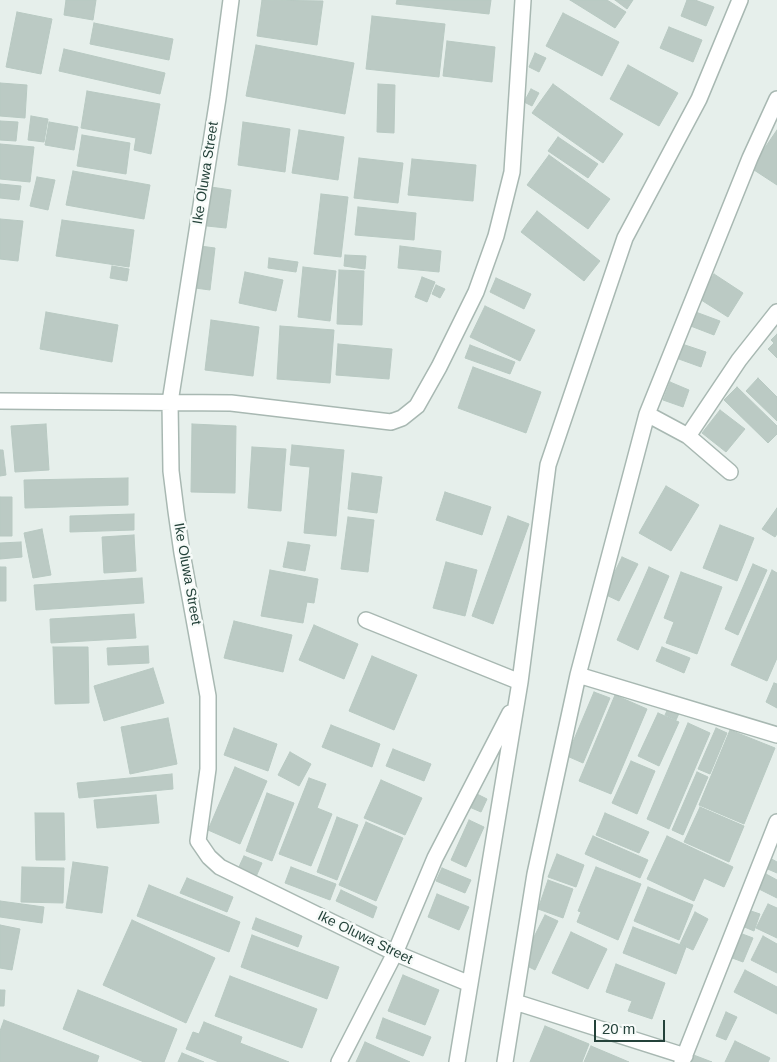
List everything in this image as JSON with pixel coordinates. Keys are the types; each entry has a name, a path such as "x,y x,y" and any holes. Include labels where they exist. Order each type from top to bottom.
{"street":[{"name":"Ike Oluwa Street","path":"231,0 218,98 170,402 171,471 176,511 208,696 208,769 198,840 209,857 220,867 394,953 470,984"},
{"path":"0,401 231,403 390,422 402,418 417,406 439,367 476,292 496,236 512,172 523,0"},
{"path":"457,1062 520,682 548,465 625,238 699,99 740,0"},
{"path":"505,1062 535,874 578,675 647,414 750,158 777,99"},
{"path":"688,436 739,360 777,312"},
{"path":"647,414 688,436 730,472"},
{"path":"366,620 520,682"},
{"path":"578,675 777,735"},
{"path":"339,1062 394,953 435,858 517,700"},
{"path":"515,1002 683,1059 777,822"}],"building":[{"path":"66,0 96,0 93,20 64,15"},
{"path":"262,0 323,1 317,45 257,36"},
{"path":"397,0 491,0 489,14 396,4"},
{"path":"570,0 607,0 626,12 615,28"},
{"path":"615,0 633,0 627,9"},
{"path":"687,0 695,0 714,7 706,26 681,16"},
{"path":"17,12 52,19 41,74 6,67"},
{"path":"563,13 619,42 602,76 546,46"},
{"path":"372,16 445,24 439,77 366,69"},
{"path":"94,23 173,39 169,60 90,44"},
{"path":"669,27 702,40 693,62 660,48"},
{"path":"447,41 495,47 492,82 443,76"},
{"path":"256,45 354,63 345,114 246,96"},
{"path":"64,49 165,73 160,94 59,71"},
{"path":"535,53 546,58 539,72 529,67"},
{"path":"628,65 678,93 659,126 610,99"},
{"path":"0,83 27,85 25,118 0,116"},
{"path":"378,84 395,85 394,133 377,132"},
{"path":"553,84 623,134 603,163 532,113"},
{"path":"531,89 539,93 532,106 524,102"},
{"path":"87,91 160,104 151,154 134,150 136,138 81,128"},
{"path":"31,116 48,119 44,142 28,140"},
{"path":"0,121 18,122 16,141 0,140"},
{"path":"49,122 78,127 74,150 45,145"},
{"path":"243,122 290,129 285,172 238,165"},
{"path":"299,130 344,137 338,180 292,173"},
{"path":"777,130 777,185 751,168"},
{"path":"82,135 130,143 126,174 77,166"},
{"path":"558,137 598,164 588,178 548,151"},
{"path":"0,144 34,147 30,182 0,179"},
{"path":"549,155 610,199 588,229 527,185"},
{"path":"359,158 403,163 398,203 354,198"},
{"path":"412,159 476,165 473,201 408,195"},
{"path":"73,171 150,185 144,219 66,205"},
{"path":"37,177 55,180 48,210 30,206"},
{"path":"0,184 21,186 19,200 0,198"},
{"path":"211,187 231,190 226,228 207,226"},
{"path":"321,194 348,197 341,257 314,254"},
{"path":"358,207 416,213 414,240 355,235"},
{"path":"537,211 600,261 584,281 521,232"},
{"path":"0,219 23,221 18,261 0,259"},
{"path":"62,220 134,230 129,267 56,256"},
{"path":"200,246 215,248 210,290 195,288"},
{"path":"400,246 441,251 439,272 398,268"},
{"path":"345,255 366,256 365,269 344,266"},
{"path":"269,258 298,262 296,272 268,268"},
{"path":"112,266 129,269 127,281 110,278"},
{"path":"303,267 336,271 330,321 298,317"},
{"path":"339,270 364,271 362,325 337,324"},
{"path":"245,272 283,280 276,311 239,303"},
{"path":"714,274 743,293 728,317 698,298"},
{"path":"422,277 435,282 427,302 415,297"},
{"path":"496,278 531,294 524,309 490,292"},
{"path":"436,285 445,289 440,298 432,294"},
{"path":"485,306 535,330 520,361 470,337"},
{"path":"693,311 720,321 714,335 688,325"},
{"path":"46,312 118,325 112,362 40,349"},
{"path":"211,320 259,327 253,376 205,370"},
{"path":"280,326 334,330 330,383 277,379"},
{"path":"777,334 777,358 768,349 774,343 771,340"},
{"path":"338,344 392,349 389,379 336,375"},
{"path":"682,344 706,352 701,367 676,358"},
{"path":"470,345 515,362 510,374 465,358"},
{"path":"473,367 541,392 526,433 458,408"},
{"path":"758,378 777,397 777,421 746,391"},
{"path":"670,382 689,390 683,407 663,400"},
{"path":"737,387 777,426 777,434 768,443 724,400"},
{"path":"720,410 745,429 726,452 702,433"},
{"path":"46,424 49,470 15,472 11,426"},
{"path":"192,424 236,426 235,493 191,492"},
{"path":"292,445 344,450 336,536 304,533 310,467 290,465"},
{"path":"252,447 286,449 281,511 248,508"},
{"path":"0,450 3,450 6,475 0,476"},
{"path":"352,473 382,477 377,513 348,509"},
{"path":"128,478 128,505 25,508 24,480"},
{"path":"666,486 699,505 671,551 639,533"},
{"path":"445,492 491,507 482,535 436,520"},
{"path":"0,497 12,497 12,536 0,536"},
{"path":"777,508 777,534 775,537 762,529"},
{"path":"134,514 134,530 70,532 70,516"},
{"path":"508,516 529,524 493,624 472,616"},
{"path":"348,517 374,520 368,572 341,569"},
{"path":"720,525 754,538 737,581 703,568"},
{"path":"42,529 51,575 33,578 24,533"},
{"path":"134,535 136,571 104,573 102,537"},
{"path":"21,542 22,557 0,559 0,543"},
{"path":"288,542 310,545 305,571 283,567"},
{"path":"622,557 638,564 619,601 604,594"},
{"path":"446,562 477,570 465,616 433,608"},
{"path":"753,564 767,570 738,635 725,629"},
{"path":"0,567 6,567 6,601 0,601"},
{"path":"649,567 669,576 638,650 617,640"},
{"path":"270,570 318,579 314,603 307,602 303,623 261,616"},
{"path":"772,570 777,573 777,658 767,681 731,665"},
{"path":"681,572 722,587 697,654 666,643 674,622 664,618"},
{"path":"142,578 144,603 36,610 34,585"},
{"path":"134,614 136,638 51,643 50,619"},
{"path":"234,621 292,635 283,672 224,658"},
{"path":"314,625 358,644 344,679 299,660"},
{"path":"148,646 149,663 108,665 107,648"},
{"path":"53,647 88,647 89,703 55,704"},
{"path":"662,647 690,658 684,673 656,661"},
{"path":"372,656 417,675 394,730 349,711"},
{"path":"153,668 164,703 104,721 94,686"},
{"path":"774,683 777,684 777,708 766,702"},
{"path":"594,692 610,698 583,763 567,756"},
{"path":"615,695 647,709 611,794 579,781"},
{"path":"670,704 681,709 676,720 665,715"},
{"path":"658,713 679,722 659,766 638,756"},
{"path":"168,718 177,764 130,774 121,727"},
{"path":"688,723 710,733 669,829 647,819"},
{"path":"331,725 380,744 372,767 322,747"},
{"path":"234,728 277,744 268,771 224,755"},
{"path":"716,728 727,733 710,774 698,769"},
{"path":"730,730 775,748 744,824 699,805"},
{"path":"393,749 431,764 424,781 386,766"},
{"path":"290,752 311,764 299,786 278,775"},
{"path":"631,761 655,771 637,814 612,803"},
{"path":"235,767 267,781 240,844 208,830"},
{"path":"697,772 708,777 683,835 672,830"},
{"path":"172,774 173,789 79,798 77,783"},
{"path":"309,778 326,784 317,808 332,814 311,866 279,854"},
{"path":"381,780 422,798 405,835 364,818"},
{"path":"473,792 487,799 481,812 467,806"},
{"path":"267,793 294,803 272,861 246,851"},
{"path":"156,795 159,823 97,828 94,800"},
{"path":"700,807 744,826 729,862 684,842"},
{"path":"35,813 64,813 65,860 36,860"},
{"path":"605,813 649,832 639,853 596,835"},
{"path":"337,817 358,825 337,880 317,872"},
{"path":"469,820 484,827 466,867 451,860"},
{"path":"366,822 403,838 376,901 339,885"},
{"path":"593,836 648,860 640,878 585,854"},
{"path":"667,836 733,867 724,887 704,878 694,901 647,879"},
{"path":"557,854 584,865 576,887 548,877"},
{"path":"244,856 262,863 255,879 237,871"},
{"path":"768,857 777,862 777,873 763,867"},
{"path":"73,862 108,867 102,913 66,908"},
{"path":"22,867 64,868 63,903 21,902"},
{"path":"291,867 336,884 330,900 285,883"},
{"path":"596,867 641,884 618,940 577,922 581,912 578,911"},
{"path":"442,868 471,880 465,893 436,881"},
{"path":"766,874 777,880 777,898 759,889"},
{"path":"187,878 233,897 227,912 180,893"},
{"path":"548,880 573,889 563,918 538,909"},
{"path":"149,885 240,922 229,952 137,916"},
{"path":"648,887 693,905 679,940 634,921"},
{"path":"341,890 377,907 373,918 336,901"},
{"path":"437,894 469,907 459,930 428,917"},
{"path":"0,901 44,907 42,923 0,917"},
{"path":"768,904 777,908 777,938 756,928"},
{"path":"748,910 760,914 754,931 742,926"},
{"path":"695,912 708,919 693,950 680,944"},
{"path":"545,915 558,921 535,970 521,963"},
{"path":"256,918 302,936 298,947 252,929"},
{"path":"132,920 215,958 186,1023 103,985"},
{"path":"0,925 20,929 12,970 0,968"},
{"path":"633,927 686,947 676,974 623,953"},
{"path":"571,932 607,949 588,989 552,973"},
{"path":"737,932 753,938 743,962 727,956"},
{"path":"252,935 339,967 327,999 241,967"},
{"path":"763,936 777,944 777,973 751,960"},
{"path":"616,964 665,983 652,1019 628,1011 632,1001 606,992"},
{"path":"745,970 777,987 777,1014 734,992"},
{"path":"403,975 439,990 425,1025 388,1011"},
{"path":"230,976 317,1009 302,1048 215,1016"},
{"path":"0,990 5,990 4,1006 0,1006"},
{"path":"78,990 177,1029 164,1062 144,1062 63,1029"},
{"path":"726,1012 737,1017 726,1040 716,1036"},
{"path":"383,1018 431,1037 423,1056 376,1038"},
{"path":"4,1020 99,1056 97,1062 0,1062 0,1031"},
{"path":"204,1022 242,1037 240,1043 289,1062 219,1062 186,1049 193,1032 199,1034"},
{"path":"545,1026 589,1044 582,1062 530,1062"},
{"path":"735,1041 770,1058 768,1062 725,1062"},
{"path":"365,1042 410,1062 356,1062"},
{"path":"591,1046 629,1062 584,1062"},
{"path":"182,1053 204,1062 178,1062"},
{"path":"691,1054 712,1062 688,1062"}]}
